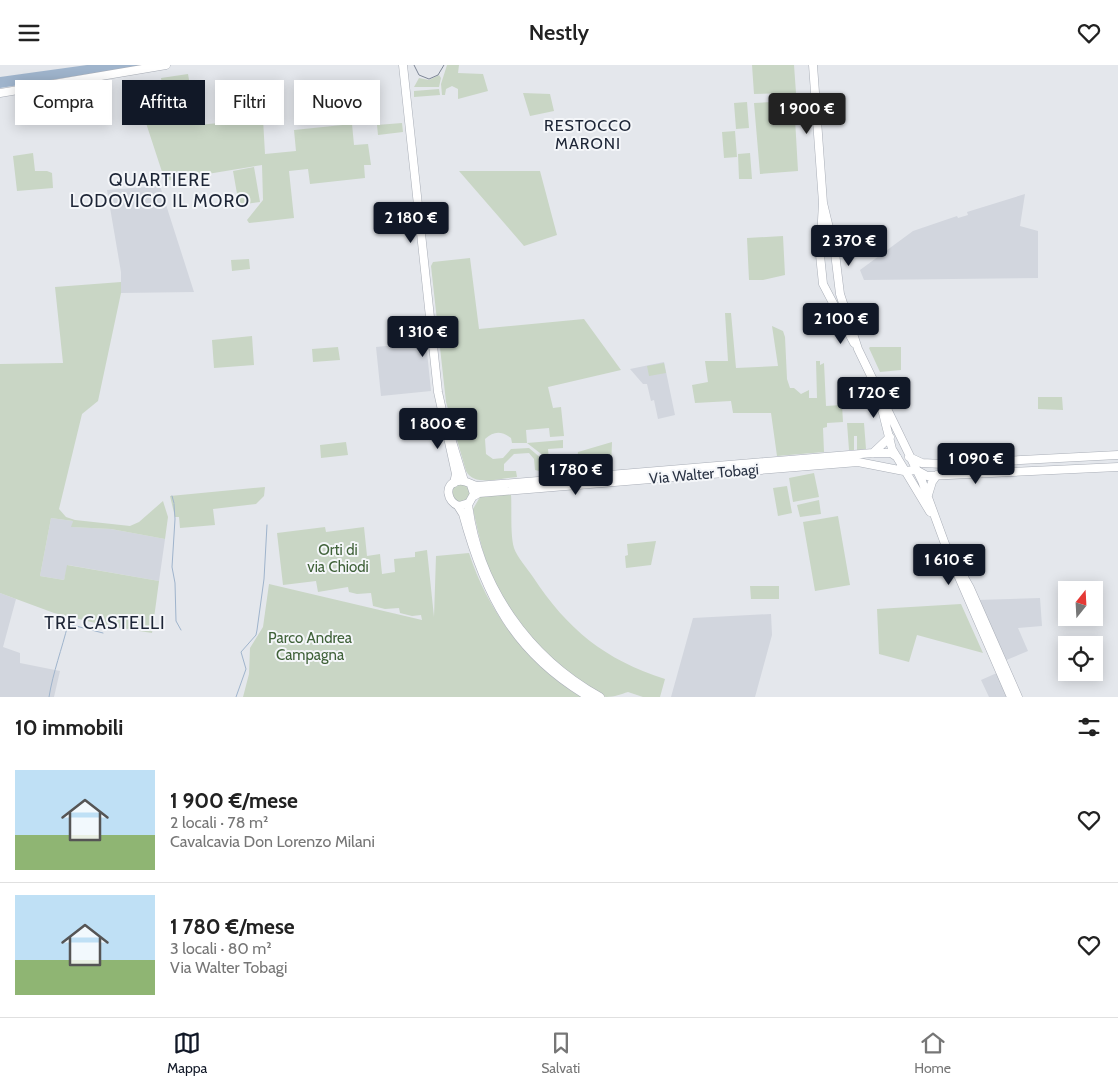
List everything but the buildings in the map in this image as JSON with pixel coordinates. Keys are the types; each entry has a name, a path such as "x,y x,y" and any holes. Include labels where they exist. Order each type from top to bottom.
{"street":[{"path":"0,93 166,65"},
{"path":"402,65 438,392 456,474 454,483 449,488 448,495 451,502 458,506 463,514 481,574 506,621 544,664 589,697"},
{"path":"813,65 824,203 835,253 840,294 858,349 928,495 934,517"},
{"path":"824,203 820,255 823,284 826,295 858,349"},
{"path":"823,284 839,284"},
{"path":"826,295 840,294"},
{"path":"879,396 892,449 934,517 956,565 969,605 1011,697"},
{"path":"443,418 474,496 468,504 458,506"},
{"path":"873,453 890,437"},
{"name":"Via Walter Tobagi","path":"454,483 873,453 891,453 897,457 911,458 922,463 943,464 1118,455"},
{"name":"Via Walter Tobagi","path":"474,496 483,492 858,461 904,471 916,470 927,476 1118,467"},
{"path":"928,495 932,482 937,475"},
{"path":"468,504 483,565 509,615 531,643 551,663 600,697"},
{"path":"956,565 970,588 1018,697"}],"shaded area":[{"path":"160,186 194,292 121,293 121,272 107,190"},
{"path":"1025,194 1020,226 1038,231 1038,278 864,280 860,270 913,231 957,216 958,218 968,215 967,212"},
{"path":"426,342 431,391 381,396 376,347"},
{"path":"664,362 675,415 658,419 654,400 651,401 647,384 643,384 630,369"},
{"path":"51,518 73,521 72,527 111,529 165,539 159,581 68,565 64,580 40,576"},
{"path":"0,593 16,599 3,647 20,653 20,663 60,671 54,697 0,697"},
{"path":"1040,598 1042,626 1018,628 1028,651 1004,661 976,600"},
{"path":"771,614 772,635 755,697 671,697 693,618"},
{"path":"999,672 1009,697 989,697 981,680"}],"green space":[{"path":"447,65 459,65 458,73 483,74 488,91 458,99 458,89 452,86 446,89 445,95 442,95 441,84"},
{"path":"752,65 794,65 796,93 754,94"},
{"path":"188,74 189,80 161,80 161,78"},
{"path":"439,75 441,78 439,87 414,87 419,78 429,80"},
{"path":"439,89 440,95 414,97 414,91"},
{"path":"523,93 550,94 554,111 530,116"},
{"path":"794,101 798,171 760,174 754,103"},
{"path":"747,102 749,128 736,129 734,103"},
{"path":"215,123 215,125 263,125 265,154 296,151 294,130 352,125 354,145 368,144 371,165 364,165 365,178 310,184 308,169 289,171 294,218 249,223 247,220 263,200 262,165 165,181 147,125"},
{"path":"402,123 403,132 378,135 377,125"},
{"path":"735,131 737,157 724,158 722,132"},
{"path":"33,153 35,171 52,173 53,188 17,191 13,156"},
{"path":"750,153 752,179 739,179 738,154"},
{"path":"254,167 260,202 239,205 233,171"},
{"path":"459,171 540,171 557,235 524,246"},
{"path":"783,236 785,275 763,280 749,280 747,238"},
{"path":"470,258 479,329 584,319 621,370 548,387 553,408 561,407 564,436 550,437 549,428 526,430 527,443 512,443 511,438 501,433 491,434 485,439 486,454 493,459 503,458 511,449 529,448 542,459 543,472 535,470 534,459 529,453 514,454 504,464 504,471 516,471 517,477 481,480 470,476 466,471 446,402 431,266 433,262"},
{"path":"249,259 250,269 232,271 231,260"},
{"path":"121,282 121,293 98,401 82,414 59,509 66,517 75,520 130,526 139,522 163,501 168,517 165,539 111,529 71,527 73,521 51,518 40,576 64,580 67,565 159,581 152,633 108,626 54,613 0,593 0,364 63,363 55,287"},
{"path":"725,313 731,313 736,368 778,366 772,326 783,331 785,337 787,379 790,388 794,388 801,394 809,390 809,398 817,398 816,361 820,361 820,365 824,363 826,406 842,405 843,422 827,423 827,427 823,428 824,452 777,456 771,413 733,413 731,401 695,403 692,385 708,382 705,361 728,361"},
{"path":"252,336 254,365 214,368 212,340"},
{"path":"338,347 340,360 313,362 312,349"},
{"path":"870,347 901,347 901,370 880,372"},
{"path":"664,363 666,373 649,376 647,366"},
{"path":"1038,397 1062,397 1063,410 1038,409"},
{"path":"847,423 864,423 866,449 857,450 857,436 854,436 854,450 849,450"},
{"path":"563,440 563,448 548,449 549,460 527,443"},
{"path":"346,442 348,455 321,458 320,445"},
{"path":"612,442 611,470 596,471 596,467 605,466 604,458 582,459 583,468 576,469 578,452"},
{"path":"814,473 819,497 793,502 789,478"},
{"path":"461,484 467,487 470,493 467,499 461,502 455,499 452,493 455,487"},
{"path":"787,486 792,513 778,516 773,488"},
{"path":"265,487 264,496 256,504 213,509 215,525 180,528 179,517 175,517 170,496"},
{"path":"511,494 514,548 546,596 574,627 606,652 643,671 665,679 660,697 643,697 628,692 606,697 591,690 575,680 560,667 517,620 498,590 489,571 473,509 480,497"},
{"path":"819,500 821,514 800,517 797,505"},
{"path":"838,516 850,585 815,591 803,522"},
{"name":"Parco Andrea Campagna","path":"325,527 326,532 364,527 367,556 380,554 382,574 395,572 394,559 415,557 415,552 427,550 434,617 436,556 469,553 487,596 512,635 544,669 581,697 243,697 249,674 250,648 263,627 269,584 422,620 421,615 412,616 400,613 399,608 385,609 373,606 371,593 357,594 349,592 348,587 318,592 316,581 283,585 277,533"},
{"path":"656,541 651,565 626,568 627,544"},
{"path":"750,586 779,586 779,599 751,599"},
{"path":"961,604 983,653 917,635 909,662 879,654 877,609"}],"water":[{"path":"87,65 146,65 51,80 15,80 15,86 0,88 0,77"}],"waterway":[{"path":"172,496 174,503"},
{"path":"174,504 172,567 175,583 176,621 181,630"},
{"path":"236,697 246,669 241,652 256,635 257,630 264,579 267,525"},
{"path":"49,697 68,624 103,633"}],"tram line":[{"path":"414,65 419,75 429,79 438,75 444,65"}],"district":[{"name":"RESTOCCO MARONI","path":"588,134"},
{"name":"QUARTIERE LODOVICO IL MORO","path":"160,190"},
{"name":"TRE CASTELLI","path":"105,623"}],"park label":[{"name":"Orti di via Chiodi","path":"338,558"}]}
